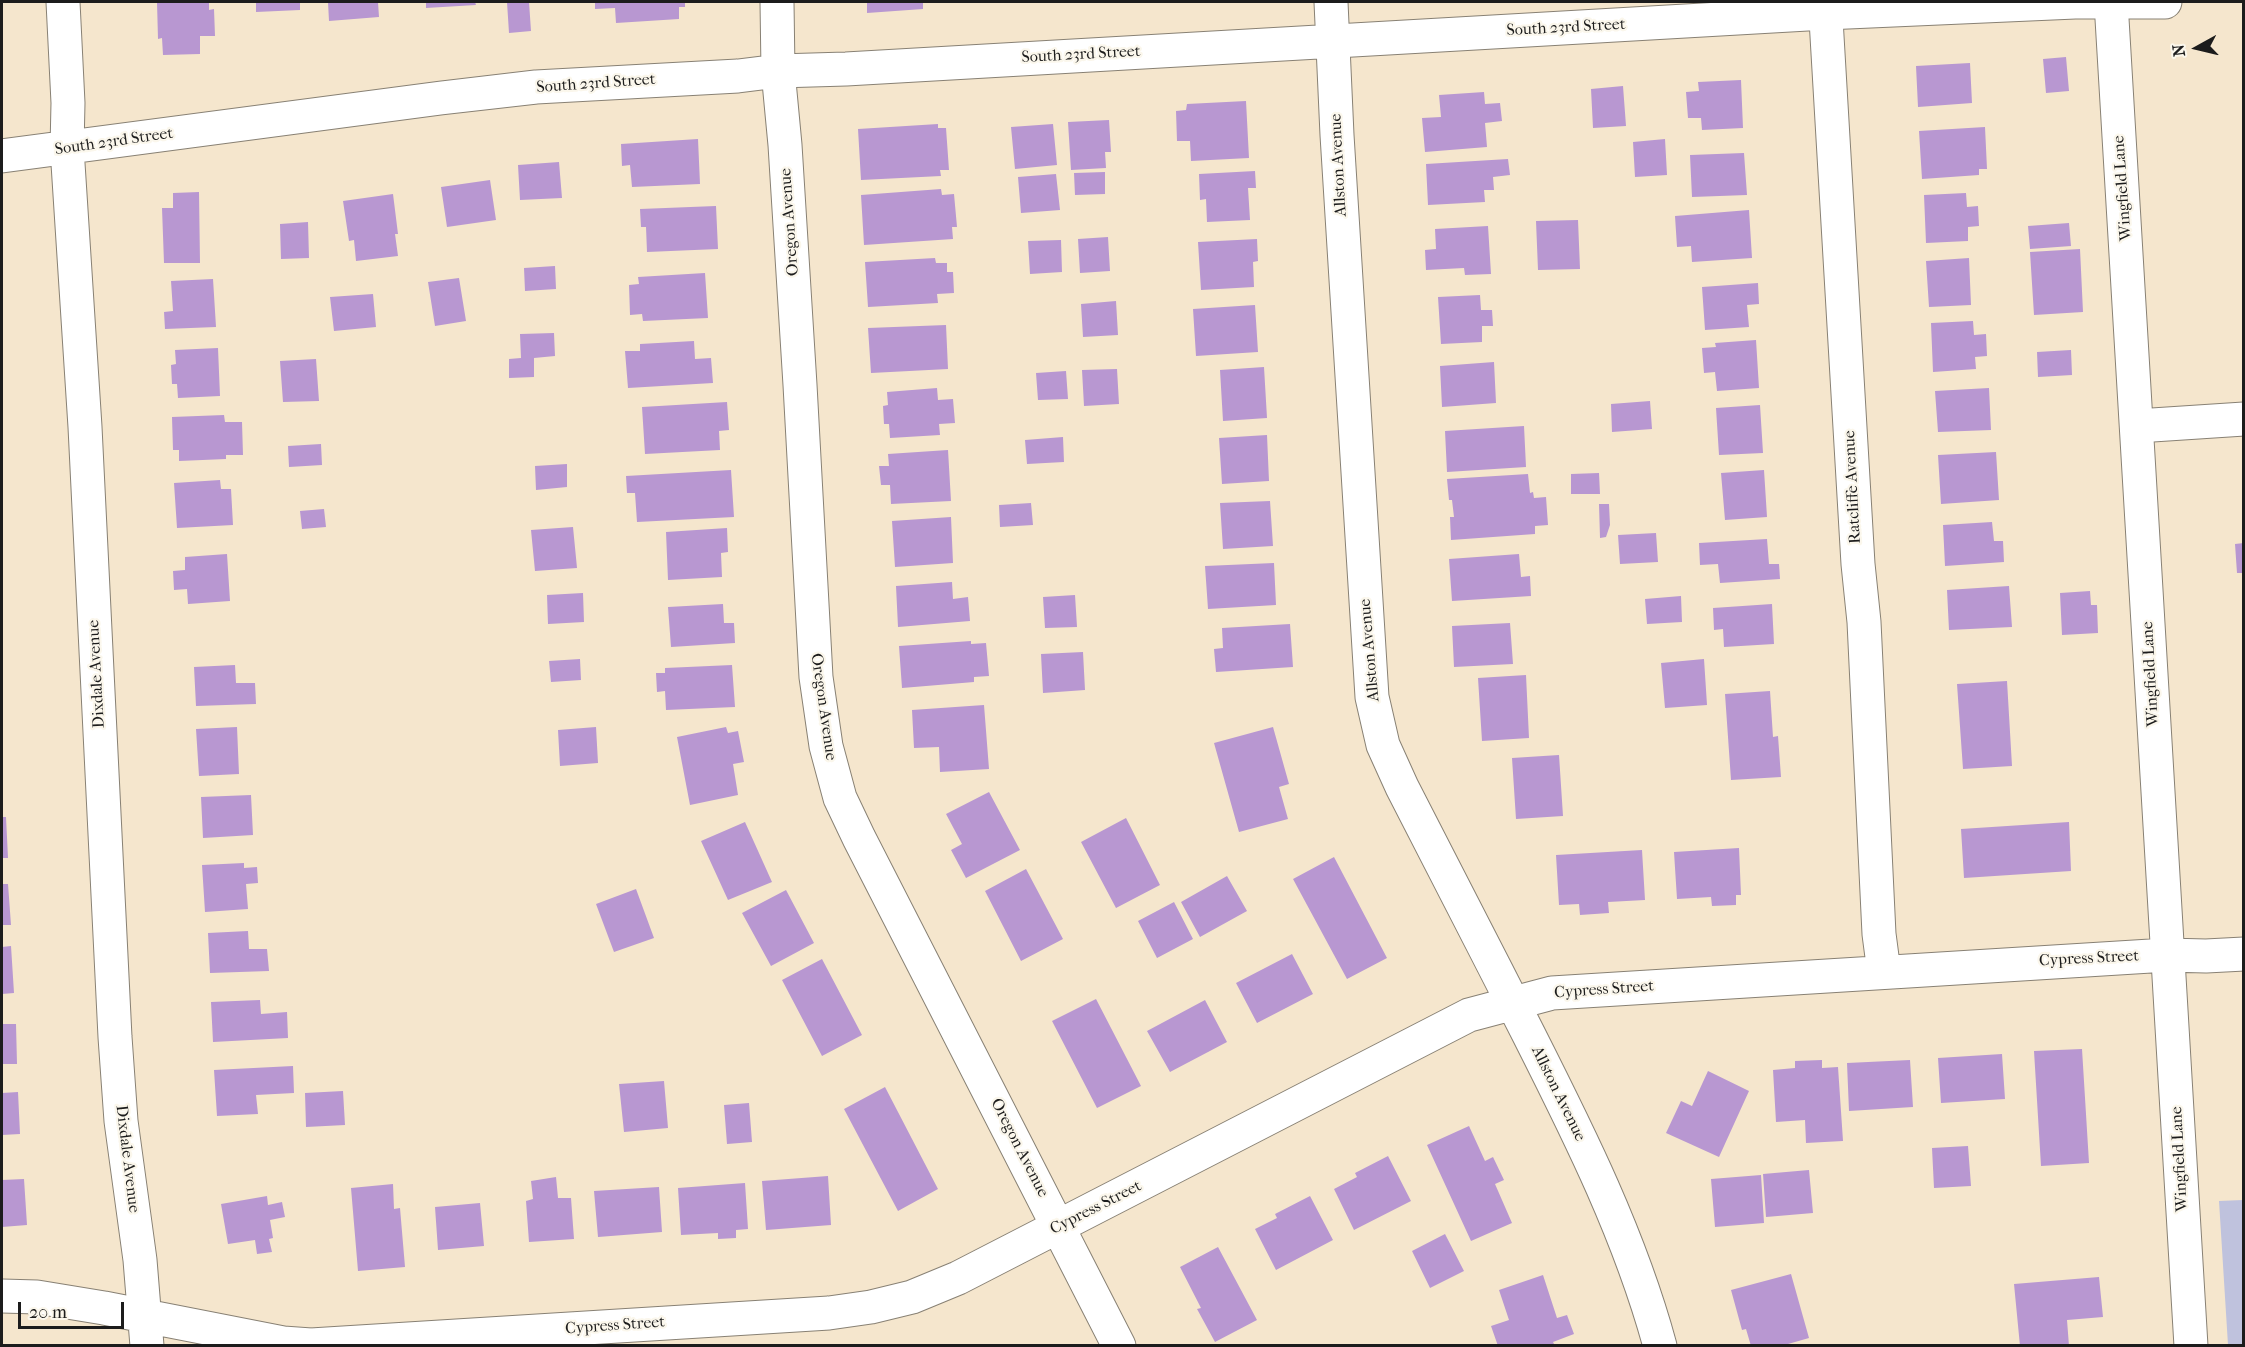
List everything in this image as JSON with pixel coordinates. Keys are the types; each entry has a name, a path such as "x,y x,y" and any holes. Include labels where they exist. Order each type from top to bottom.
{"street":[{"name":"Dixdale Avenue","path":"63,2 68,103 67,148 85,427 115,1037 121,1121 141,1260 146,1331"},
{"name":"Oregon Avenue","path":"777,2 778,71 798,350 816,676 826,746 840,798 859,838 1119,1346"},
{"name":"Allston Avenue","path":"1331,2 1336,135 1372,697 1383,745 1402,787 1562,1099 1613,1208 1638,1275 1659,1346"},
{"name":"Wingfield Lane","path":"2111,2 2191,1346"},
{"name":"South 23rd Street","path":"2,156 536,87 738,76 778,71 1334,42 1825,7 2165,2"},
{"name":"Ratcliffe Avenue","path":"1825,7 1884,972"},
{"path":"2137,426 2244,419"},
{"name":"Cypress Street","path":"2,1296 37,1297 104,1308 146,1331 311,1345 871,1308 912,1297 958,1278 1469,1015 1513,1003 1552,993 2168,955 2244,954"}],"shaded area":[{"path":"2243,1200 2243,1345 2228,1345 2219,1201"}],"building":[{"path":"157,2 209,2 209,10 214,9 215,36 200,36 200,54 163,55 162,38 158,39"},
{"path":"256,2 300,2 300,10 256,12"},
{"path":"328,2 378,2 379,17 329,21"},
{"path":"426,2 475,2 476,5 426,8"},
{"path":"507,2 529,2 531,31 509,33"},
{"path":"595,2 685,2 685,7 679,7 679,19 616,23 615,8 595,9"},
{"path":"867,2 923,2 923,9 867,13"},
{"path":"2066,57 2069,91 2046,93 2043,59"},
{"path":"1970,63 1972,103 1918,107 1916,66"},
{"path":"1741,80 1743,128 1702,130 1701,118 1688,118 1686,92 1699,91 1698,82"},
{"path":"1623,86 1626,126 1593,128 1591,89"},
{"path":"1484,92 1485,104 1500,103 1502,121 1485,123 1487,147 1425,152 1422,118 1441,117 1439,95"},
{"path":"1246,101 1249,158 1191,161 1190,141 1177,141 1176,111 1186,110 1187,104"},
{"path":"1109,120 1111,152 1105,152 1106,168 1071,170 1068,122"},
{"path":"938,124 938,128 946,128 949,170 940,170 941,176 861,180 858,129"},
{"path":"1053,124 1057,165 1015,169 1011,127"},
{"path":"1985,127 1987,169 1979,169 1979,175 1922,179 1919,131"},
{"path":"698,139 700,184 632,187 630,165 622,166 621,144"},
{"path":"1665,139 1667,175 1635,177 1633,142"},
{"path":"1744,153 1747,195 1692,197 1690,155"},
{"path":"1508,159 1510,175 1493,177 1494,190 1484,190 1485,202 1428,205 1426,164"},
{"path":"559,162 562,198 520,200 518,165"},
{"path":"1255,171 1256,188 1248,188 1250,220 1207,222 1206,199 1200,200 1199,174"},
{"path":"1105,172 1105,194 1075,195 1074,173"},
{"path":"1056,174 1060,210 1021,213 1018,177"},
{"path":"490,180 496,220 447,227 441,187"},
{"path":"941,189 942,195 954,194 957,227 952,227 953,239 864,245 861,195"},
{"path":"199,192 200,263 164,263 162,208 173,208 173,193"},
{"path":"1966,193 1967,207 1978,206 1979,226 1968,227 1968,241 1926,243 1924,195"},
{"path":"393,194 398,256 356,261 354,240 349,241 343,201"},
{"path":"716,206 718,249 647,252 646,227 641,227 640,209"},
{"path":"1749,210 1752,258 1692,262 1691,246 1677,247 1675,216"},
{"path":"1578,220 1580,269 1538,270 1536,221"},
{"path":"308,222 309,258 281,259 280,224"},
{"path":"2069,223 2071,246 2030,249 2028,226"},
{"path":"1488,226 1491,274 1465,275 1464,268 1426,270 1425,250 1436,249 1435,229"},
{"path":"1108,237 1110,271 1080,273 1078,239"},
{"path":"1257,239 1258,261 1253,262 1254,287 1201,290 1198,242"},
{"path":"1061,240 1062,272 1030,274 1028,241"},
{"path":"2080,249 2083,312 2034,315 2030,252"},
{"path":"935,258 936,263 947,263 947,272 953,272 954,293 937,294 938,303 868,307 865,262"},
{"path":"1969,258 1971,305 1929,307 1926,261"},
{"path":"555,266 556,289 525,291 524,268"},
{"path":"705,273 708,318 643,321 642,314 630,315 629,285 639,284 638,277"},
{"path":"459,278 466,321 435,326 428,282"},
{"path":"213,279 216,327 165,329 164,312 173,311 171,281"},
{"path":"1758,283 1759,304 1747,305 1749,327 1705,330 1702,287"},
{"path":"373,294 376,327 334,331 330,297"},
{"path":"1480,295 1481,310 1492,310 1493,326 1482,326 1482,342 1441,344 1438,297"},
{"path":"1116,301 1118,335 1083,337 1081,304"},
{"path":"1255,305 1258,352 1196,356 1193,309"},
{"path":"1973,321 1974,335 1986,334 1987,356 1975,357 1976,369 1933,372 1931,323"},
{"path":"946,325 948,369 871,373 868,328"},
{"path":"554,333 555,356 534,358 534,377 509,378 509,359 521,358 520,334"},
{"path":"1756,340 1759,388 1717,391 1715,372 1704,373 1702,348 1716,347 1715,343"},
{"path":"694,341 695,359 711,358 713,383 628,388 625,351 640,351 640,344"},
{"path":"218,348 220,396 178,398 177,384 172,384 171,365 176,364 175,350"},
{"path":"2071,350 2072,375 2038,377 2037,352"},
{"path":"316,359 319,401 283,402 280,361"},
{"path":"1494,362 1496,403 1442,407 1440,366"},
{"path":"1264,367 1267,418 1223,421 1220,370"},
{"path":"1117,369 1119,404 1084,406 1082,370"},
{"path":"1066,371 1068,399 1038,400 1036,373"},
{"path":"937,388 938,400 953,399 955,423 939,424 940,435 890,438 889,424 884,424 883,406 888,405 887,392"},
{"path":"1989,388 1991,430 1938,432 1935,391"},
{"path":"1650,401 1652,429 1612,432 1611,404"},
{"path":"727,402 729,430 719,431 720,450 645,454 642,407"},
{"path":"1760,405 1763,453 1719,455 1716,408"},
{"path":"224,415 225,422 242,422 243,455 226,455 226,459 179,461 179,450 173,450 172,417"},
{"path":"1524,426 1526,467 1447,472 1445,431"},
{"path":"1267,435 1269,481 1222,484 1219,438"},
{"path":"1063,437 1064,462 1027,464 1025,440"},
{"path":"321,444 322,465 289,467 288,446"},
{"path":"948,450 951,501 891,504 890,485 881,485 879,466 889,466 888,454"},
{"path":"1996,452 1999,500 1941,504 1938,455"},
{"path":"567,464 567,487 536,490 535,466"},
{"path":"731,470 734,517 637,522 635,493 627,493 626,476"},
{"path":"1764,470 1767,517 1725,520 1721,473"},
{"path":"1599,473 1600,494 1571,494 1571,474"},
{"path":"1528,474 1530,493 1533,492 1534,498 1546,497 1548,525 1535,526 1535,534 1451,540 1450,517 1454,517 1452,500 1449,500 1447,479"},
{"path":"220,480 221,489 231,489 233,525 177,528 174,483"},
{"path":"1270,501 1273,546 1223,549 1220,503"},
{"path":"1031,503 1033,525 1000,527 999,505"},
{"path":"1599,504 1609,504 1610,525 1606,537 1600,538"},
{"path":"324,509 326,527 302,529 300,511"},
{"path":"951,517 953,563 895,567 892,521"},
{"path":"1992,522 1994,541 2003,541 2004,562 1945,566 1943,525"},
{"path":"573,527 577,568 535,571 531,530"},
{"path":"727,528 728,552 721,553 722,577 668,580 666,532"},
{"path":"1656,533 1658,562 1620,564 1618,535"},
{"path":"1767,539 1769,564 1779,564 1780,579 1720,583 1718,564 1700,565 1699,543"},
{"path":"2244,543 2244,573 2237,573 2235,544"},
{"path":"227,554 230,601 188,604 187,589 174,590 173,571 185,570 185,557"},
{"path":"1519,554 1521,577 1530,576 1531,596 1452,601 1449,559"},
{"path":"1274,563 1276,605 1208,609 1205,566"},
{"path":"952,582 953,599 968,597 970,621 898,627 896,586"},
{"path":"2009,586 2012,627 1949,630 1947,590"},
{"path":"2090,591 2091,605 2097,605 2098,633 2062,635 2060,593"},
{"path":"583,593 584,622 548,624 547,595"},
{"path":"1075,595 1077,627 1045,628 1043,597"},
{"path":"1681,596 1682,622 1647,624 1645,599"},
{"path":"723,604 724,623 734,623 735,643 671,647 668,607"},
{"path":"1772,604 1774,644 1724,647 1723,629 1714,630 1713,608"},
{"path":"1510,623 1513,664 1454,667 1452,626"},
{"path":"1290,624 1293,667 1216,672 1214,649 1223,648 1222,628"},
{"path":"971,641 971,644 986,643 989,676 974,677 974,682 902,688 899,646"},
{"path":"1083,652 1085,690 1043,693 1041,654"},
{"path":"580,659 581,680 551,682 549,661"},
{"path":"1704,659 1707,705 1665,708 1661,663"},
{"path":"235,665 236,683 255,683 256,704 196,706 194,667"},
{"path":"732,665 735,707 666,710 665,691 657,692 656,673 665,673 665,668"},
{"path":"1526,675 1529,738 1482,741 1478,678"},
{"path":"2007,681 2012,766 1963,769 1957,684"},
{"path":"1770,691 1773,737 1778,736 1781,777 1731,780 1725,694"},
{"path":"984,705 989,769 940,772 939,747 914,748 912,710"},
{"path":"237,727 239,774 199,776 196,729"},
{"path":"596,727 598,763 560,766 558,730"},
{"path":"726,727 728,733 738,731 744,762 733,764 738,795 690,805 677,737"},
{"path":"1273,727 1289,784 1279,787 1288,819 1239,832 1214,743"},
{"path":"1559,755 1563,816 1516,819 1512,758"},
{"path":"989,792 1020,850 966,878 951,850 962,844 946,814"},
{"path":"251,795 253,835 203,838 201,797"},
{"path":"2,817 6,817 8,858 2,858"},
{"path":"1126,818 1160,885 1116,908 1081,842"},
{"path":"745,822 772,882 728,900 701,841"},
{"path":"2069,822 2071,871 1964,878 1961,829"},
{"path":"1739,848 1741,895 1736,895 1736,905 1712,906 1711,897 1677,899 1674,852"},
{"path":"1642,850 1645,900 1608,902 1609,913 1580,915 1579,904 1559,905 1556,855"},
{"path":"1334,857 1387,958 1347,979 1293,879"},
{"path":"244,863 244,868 257,867 258,883 246,884 248,909 205,912 202,865"},
{"path":"1026,869 1063,939 1021,961 985,891"},
{"path":"1227,876 1247,911 1200,937 1181,902"},
{"path":"2,884 8,884 11,925 2,925"},
{"path":"636,889 654,938 614,952 596,904"},
{"path":"786,890 814,943 771,966 742,913"},
{"path":"1174,902 1193,939 1157,958 1138,921"},
{"path":"248,931 249,949 267,949 269,971 210,973 208,933"},
{"path":"11,946 14,993 2,994 2,947"},
{"path":"1292,954 1313,994 1257,1023 1236,983"},
{"path":"822,959 862,1035 822,1056 782,980"},
{"path":"1096,999 1141,1086 1097,1108 1052,1021"},
{"path":"260,1000 261,1014 287,1012 288,1038 213,1042 211,1002"},
{"path":"1205,1000 1227,1042 1170,1072 1147,1031"},
{"path":"2,1024 16,1024 17,1064 2,1064"},
{"path":"2082,1049 2089,1163 2041,1166 2034,1051"},
{"path":"2002,1054 2005,1099 1941,1103 1938,1058"},
{"path":"1822,1060 1822,1068 1838,1067 1843,1141 1806,1143 1805,1120 1776,1122 1773,1070 1795,1068 1795,1061"},
{"path":"1910,1060 1913,1107 1849,1111 1847,1063"},
{"path":"293,1066 294,1093 256,1095 258,1114 217,1116 214,1070"},
{"path":"1708,1071 1749,1091 1719,1157 1666,1133 1681,1101 1692,1106"},
{"path":"664,1081 668,1128 624,1132 619,1084"},
{"path":"885,1087 938,1189 898,1211 844,1109"},
{"path":"343,1091 345,1125 306,1127 305,1093"},
{"path":"18,1092 20,1134 2,1135 2,1093"},
{"path":"749,1103 752,1142 727,1144 724,1105"},
{"path":"1469,1126 1485,1161 1493,1157 1504,1180 1495,1184 1512,1223 1471,1241 1427,1145"},
{"path":"1968,1146 1971,1186 1934,1188 1932,1148"},
{"path":"1388,1156 1411,1201 1354,1230 1334,1189 1357,1177 1355,1173"},
{"path":"1809,1170 1813,1213 1766,1217 1763,1174"},
{"path":"1761,1175 1764,1223 1715,1227 1711,1179"},
{"path":"828,1176 831,1225 766,1230 762,1181"},
{"path":"556,1177 558,1198 571,1198 574,1239 529,1242 526,1201 533,1199 531,1181"},
{"path":"24,1179 27,1225 2,1227 2,1180"},
{"path":"745,1183 748,1229 736,1230 736,1238 718,1239 718,1233 681,1235 678,1188"},
{"path":"393,1184 394,1209 400,1208 405,1267 358,1271 351,1188"},
{"path":"659,1187 662,1232 598,1237 594,1191"},
{"path":"267,1196 268,1205 282,1202 285,1217 270,1220 273,1238 269,1239 272,1252 257,1254 255,1240 228,1244 221,1204"},
{"path":"1310,1196 1333,1240 1276,1270 1255,1229 1277,1218 1275,1214"},
{"path":"480,1203 484,1246 438,1250 435,1207"},
{"path":"1445,1234 1464,1271 1430,1288 1412,1251"},
{"path":"1218,1247 1257,1320 1215,1342 1197,1309 1201,1308 1180,1267"},
{"path":"1791,1274 1809,1338 1781,1346 1751,1346 1746,1329 1742,1330 1731,1290"},
{"path":"1543,1275 1557,1318 1567,1315 1574,1334 1553,1342 1555,1346 1498,1346 1491,1326 1509,1320 1499,1290"},
{"path":"2099,1277 2103,1317 2067,1320 2069,1346 2020,1346 2014,1284"}]}
